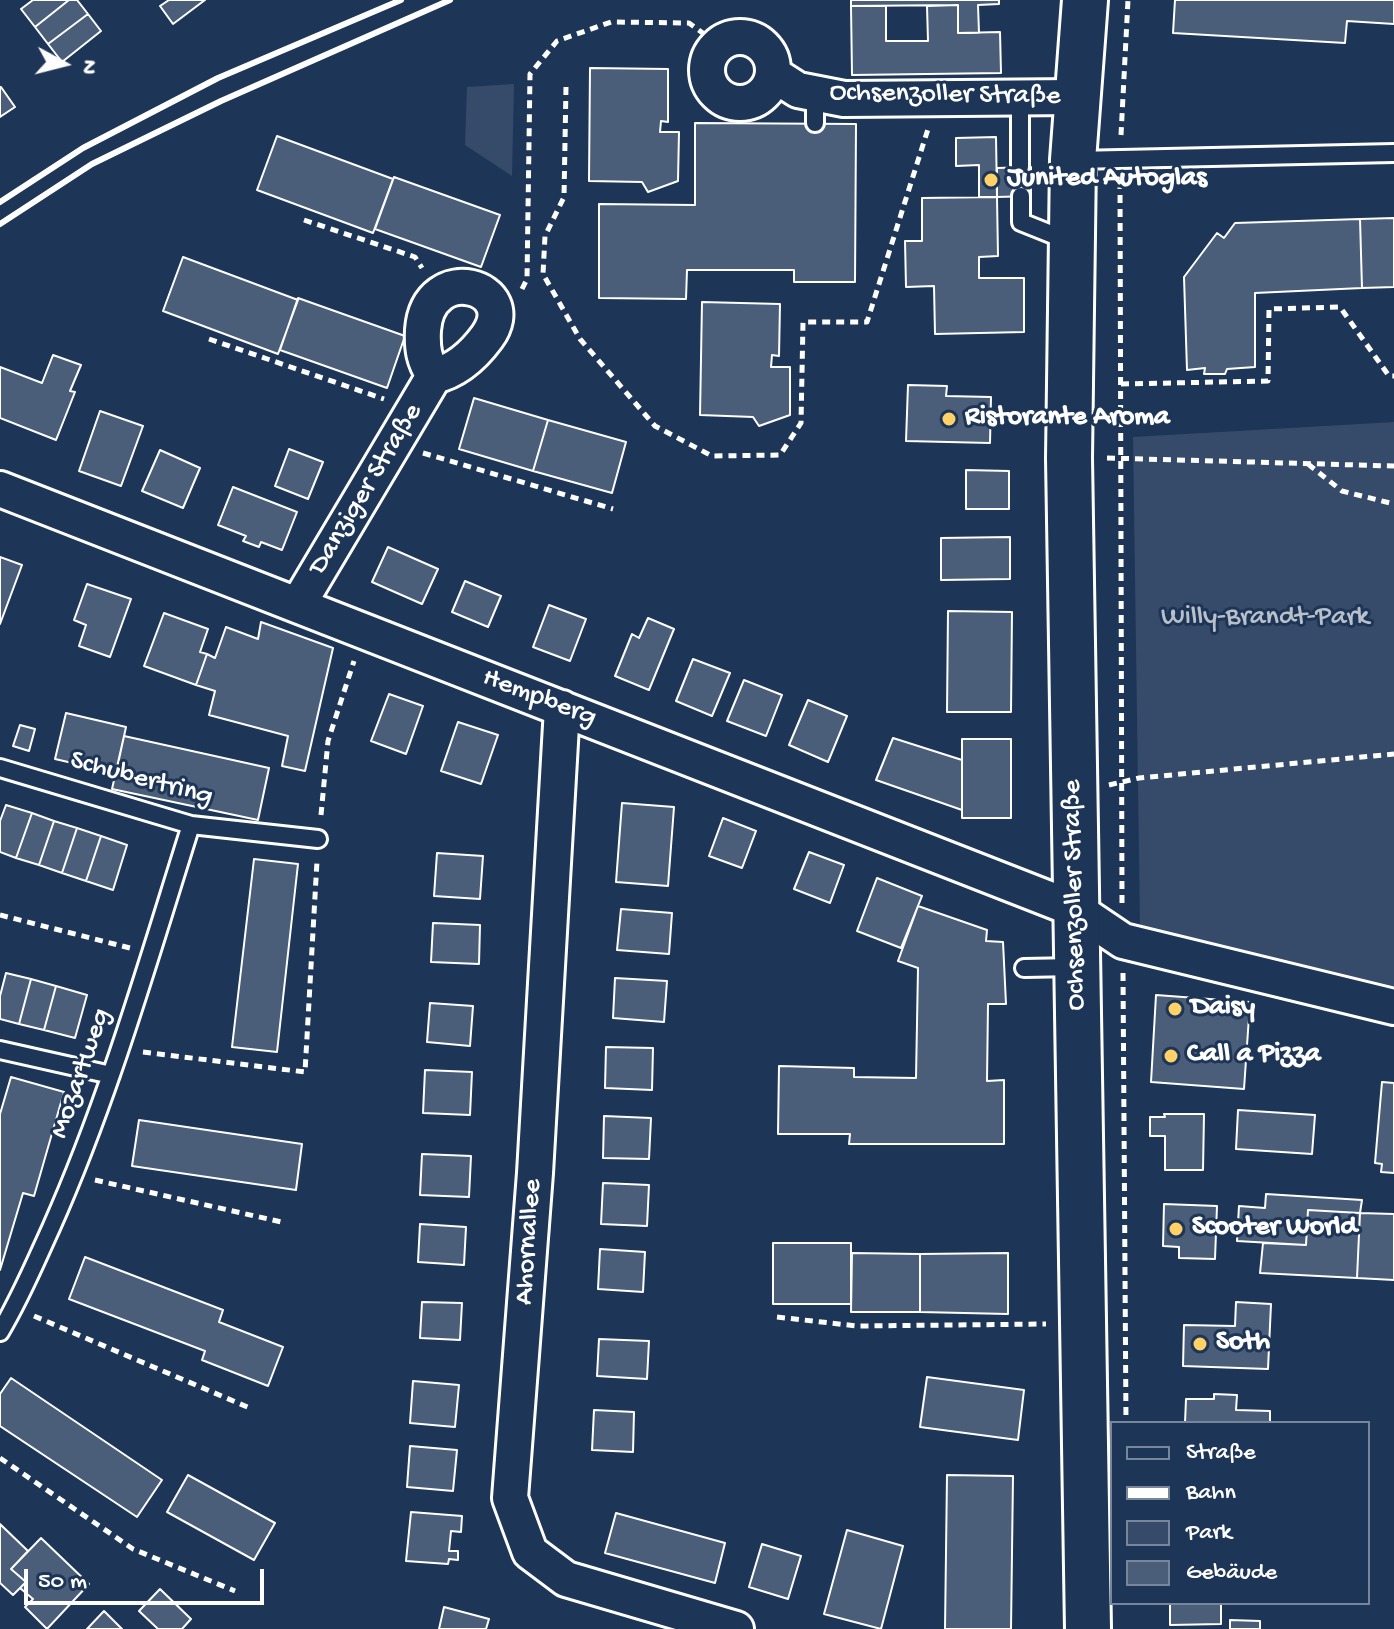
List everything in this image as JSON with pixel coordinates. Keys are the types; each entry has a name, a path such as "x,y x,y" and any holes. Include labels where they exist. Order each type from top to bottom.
{"main road":[{"name":"Ochsenzoller Straße","path":"1085,0 1075,97 1069,458 1088,1629"}],"street":[{"path":"740,37 761,44 768,53 773,74 770,84 755,99 734,102 716,92 708,73 712,53 719,45 740,37"},
{"name":"Ochsenzoller Straße","path":"773,74 798,90 815,109 844,99 1075,97"},
{"name":"Danziger Straße","path":"299,603 434,376 453,371 485,341 494,326 497,312 493,300 482,292 467,288 438,292 428,303 423,337 424,361 434,376"},
{"name":"Hempberg","path":"0,489 299,603 1077,910 1123,941"},
{"name":"Ahornallee","path":"562,708 535,1173 510,1498 530,1552 566,1579 736,1629"},
{"path":"1123,941 1394,1007"}],"lane":[{"path":"1020,98 1020,167"},
{"path":"1073,160 1394,153"},
{"path":"1021,196 1021,222 1072,243"},
{"name":"Schubertring","path":"0,768 191,825 318,839"},
{"name":"Mozartweg","path":"0,1332 14,1308 74,1175 111,1075 191,825"},
{"path":"1024,968 1077,966"},
{"path":"0,1050 111,1075"}],"path":[{"path":"1126,1421 1120,159 1128,0"},
{"path":"522,289 527,279 530,74 557,41 611,22 689,23 719,45"},
{"path":"566,87 564,197 545,236 543,274 580,339 655,426 712,456 780,455 801,423 803,322 867,322 938,98"},
{"path":"304,220 415,257 438,292"},
{"path":"1121,384 1268,381 1269,309 1340,307 1389,376 1394,376"},
{"path":"209,339 416,410"},
{"path":"395,445 613,509"},
{"path":"1069,458 1394,466"},
{"path":"1307,464 1342,491 1394,504"},
{"path":"119,1050 305,1072 318,839 328,741 364,630"},
{"path":"1122,781 1394,754"},
{"path":"0,915 151,954"},
{"path":"74,1175 286,1223"},
{"path":"14,1308 252,1409"},
{"path":"777,1317 857,1326 1083,1324"},
{"path":"0,1458 133,1549 235,1591"}],"green space":[{"path":"514,84 512,176 465,145 467,87"},
{"name":"Willy-Brandt-Park","path":"1394,422 1394,992 1140,926 1133,437"}],"building":[{"path":"33,0 69,0 35,27 21,9"},
{"path":"69,0 77,0 88,14 48,44 35,27"},
{"path":"169,0 205,0 173,24 160,6"},
{"path":"851,0 999,0 999,4 978,5 979,33 958,33 958,5 851,6"},
{"path":"1175,0 1394,0 1394,24 1347,21 1345,43 1173,33"},
{"path":"958,5 958,33 1000,32 1001,73 852,75 851,6 886,6 886,41 928,41 927,6"},
{"path":"88,14 101,31 62,62 48,44"},
{"path":"590,68 668,69 668,122 661,121 660,132 679,132 678,181 648,192 642,182 589,181"},
{"path":"0,87 15,107 0,117"},
{"path":"695,123 856,124 855,282 794,282 794,270 687,270 686,299 599,298 599,204 695,205"},
{"path":"277,136 393,179 373,233 257,190"},
{"path":"996,137 997,197 979,197 979,165 956,166 956,138"},
{"path":"1031,167 1031,196 997,197 997,168"},
{"path":"394,177 500,215 481,267 375,229"},
{"path":"997,197 998,256 979,257 979,278 1024,278 1024,332 935,334 934,286 906,287 905,241 922,241 922,198"},
{"path":"1394,218 1394,287 1362,288 1360,219"},
{"path":"1360,219 1362,288 1255,293 1255,367 1227,369 1225,374 1204,374 1205,368 1187,370 1184,277 1217,233 1224,238 1235,223"},
{"path":"183,257 298,300 278,354 163,311"},
{"path":"298,298 405,336 387,388 280,350"},
{"path":"702,302 780,304 779,356 772,355 771,367 790,367 790,415 759,426 753,417 700,415"},
{"path":"53,355 81,365 70,391 75,392 56,440 0,418 0,367 42,383"},
{"name":"Ristorante Aroma","path":"908,385 947,386 946,396 991,397 990,443 906,441"},
{"path":"474,398 548,420 533,471 459,449"},
{"path":"100,411 143,426 121,486 79,471"},
{"path":"548,420 626,442 612,493 533,471"},
{"path":"289,449 323,462 308,499 275,486"},
{"path":"160,450 200,468 183,508 142,491"},
{"path":"966,470 1009,471 1009,509 966,509"},
{"path":"233,487 297,512 282,550 261,542 259,547 243,541 246,536 218,525"},
{"path":"1010,537 1010,579 941,580 941,538"},
{"path":"388,547 438,569 422,604 372,582"},
{"path":"0,557 22,565 0,624"},
{"path":"465,581 501,596 488,627 452,612"},
{"path":"87,584 131,599 110,657 79,646 86,625 74,620"},
{"path":"549,605 586,619 570,661 533,647"},
{"path":"948,611 1012,612 1011,712 947,712"},
{"path":"164,613 208,629 200,652 207,654 196,685 144,666"},
{"path":"648,618 674,629 649,690 615,676 632,634 639,638"},
{"path":"261,622 333,648 305,771 282,766 288,736 209,715 215,691 196,685 207,654 215,658 226,627 258,639"},
{"path":"693,659 730,673 712,716 676,701"},
{"path":"744,680 782,695 766,736 727,721"},
{"path":"389,694 423,706 406,754 371,741"},
{"path":"808,700 847,716 828,762 789,745"},
{"path":"66,713 126,727 116,773 55,759"},
{"path":"458,722 498,735 481,784 441,771"},
{"path":"20,725 35,729 29,751 13,746"},
{"path":"124,736 269,768 258,820 112,789"},
{"path":"893,738 962,760 962,810 876,780"},
{"path":"962,739 1011,739 1011,818 962,818"},
{"path":"622,803 674,807 668,886 616,882"},
{"path":"6,805 32,813 16,858 0,852 0,821"},
{"path":"32,813 54,821 39,865 16,858"},
{"path":"723,818 756,831 742,868 709,856"},
{"path":"54,821 77,828 62,873 39,865"},
{"path":"77,828 101,836 86,881 62,873"},
{"path":"101,836 127,845 113,890 86,881"},
{"path":"809,852 844,865 830,903 794,889"},
{"path":"437,853 483,856 480,899 434,896"},
{"path":"254,859 298,864 277,1052 232,1047"},
{"path":"877,878 922,896 901,948 857,931"},
{"path":"918,906 987,930 986,941 1003,942 1006,1004 988,1004 987,1081 1004,1080 1004,1144 849,1144 850,1134 778,1134 779,1066 854,1068 854,1077 916,1078 918,968 898,961"},
{"path":"621,909 672,913 669,954 617,950"},
{"path":"433,923 480,925 479,964 431,962"},
{"path":"6,973 31,979 19,1024 0,1019 0,996"},
{"path":"615,978 667,981 664,1022 613,1018"},
{"path":"31,979 56,986 44,1030 19,1024"},
{"path":"56,986 87,995 75,1038 44,1030"},
{"path":"1156,995 1250,1002 1244,1089 1151,1082"},
{"path":"430,1003 473,1006 470,1046 427,1042"},
{"path":"606,1047 653,1048 652,1090 605,1088"},
{"path":"425,1070 472,1072 470,1115 423,1113"},
{"path":"11,1077 64,1092 34,1196 23,1193 0,1270 0,1114"},
{"path":"1382,1082 1394,1083 1394,1173 1381,1172 1382,1164 1375,1163"},
{"path":"1238,1110 1315,1115 1312,1154 1236,1149"},
{"path":"1164,1114 1204,1114 1203,1170 1165,1170 1165,1136 1150,1136 1150,1117 1165,1117"},
{"path":"604,1116 651,1118 649,1159 603,1158"},
{"path":"139,1120 302,1144 296,1190 132,1166"},
{"path":"422,1154 471,1156 469,1197 420,1195"},
{"path":"603,1183 649,1185 647,1226 601,1224"},
{"path":"1266,1194 1362,1200 1360,1213 1308,1210 1306,1245 1237,1241 1239,1206 1265,1208"},
{"path":"1164,1204 1217,1206 1215,1259 1179,1258 1179,1247 1163,1246"},
{"path":"1308,1210 1360,1213 1357,1278 1260,1273 1263,1243 1306,1245"},
{"path":"1360,1213 1394,1214 1394,1280 1357,1278"},
{"path":"420,1224 466,1227 464,1265 418,1262"},
{"path":"773,1243 851,1243 851,1304 773,1304"},
{"path":"600,1249 645,1252 643,1292 598,1289"},
{"path":"852,1253 920,1254 920,1312 851,1312"},
{"path":"1008,1253 1008,1314 920,1312 920,1254"},
{"path":"85,1257 223,1310 219,1322 283,1347 268,1386 202,1360 205,1351 69,1299"},
{"path":"422,1302 462,1303 460,1340 420,1338"},
{"path":"1236,1302 1271,1304 1268,1369 1183,1366 1184,1325 1235,1326"},
{"path":"599,1339 649,1341 647,1379 597,1376"},
{"path":"927,1377 1024,1390 1018,1440 920,1427"},
{"path":"11,1378 162,1480 137,1517 0,1426 0,1394"},
{"path":"413,1381 459,1385 455,1427 410,1423"},
{"path":"1214,1394 1237,1395 1236,1410 1270,1411 1270,1421 1185,1421 1186,1399 1214,1399"},
{"path":"594,1410 634,1412 633,1452 592,1450"},
{"path":"410,1446 457,1450 453,1491 407,1487"},
{"path":"188,1475 275,1523 254,1560 167,1512"},
{"path":"947,1475 1013,1476 1011,1629 945,1629"},
{"path":"411,1512 462,1516 461,1532 451,1531 449,1551 458,1551 458,1560 449,1559 448,1564 406,1561"},
{"path":"616,1513 725,1543 715,1583 605,1553"},
{"path":"0,1524 28,1551 11,1569 26,1582 13,1595 0,1583"},
{"path":"847,1530 903,1546 881,1629 824,1614"},
{"path":"41,1538 89,1584 47,1629 25,1607 33,1599 20,1588 26,1582 11,1569"},
{"path":"762,1544 801,1556 788,1599 749,1587"},
{"path":"160,1589 191,1619 182,1629 158,1629 139,1611"},
{"path":"1170,1605 1221,1605 1221,1624 1170,1625"},
{"path":"444,1607 489,1619 486,1629 439,1629"},
{"path":"104,1611 122,1629 87,1629"},
{"path":"1230,1620 1260,1621 1260,1629 1230,1629"}],"railway":[{"path":"0,202 83,148 218,78 401,0"},
{"path":"0,224 92,164 221,101 450,0"}],"place":[{"name":"Junited Autoglas","path":"991,180"},
{"name":"Ristorante Aroma","path":"949,419"},
{"name":"Daisy","path":"1175,1009"},
{"name":"Call a Pizza","path":"1171,1056"},
{"name":"Scooter World","path":"1176,1229"},
{"name":"Soth","path":"1200,1344"}]}
